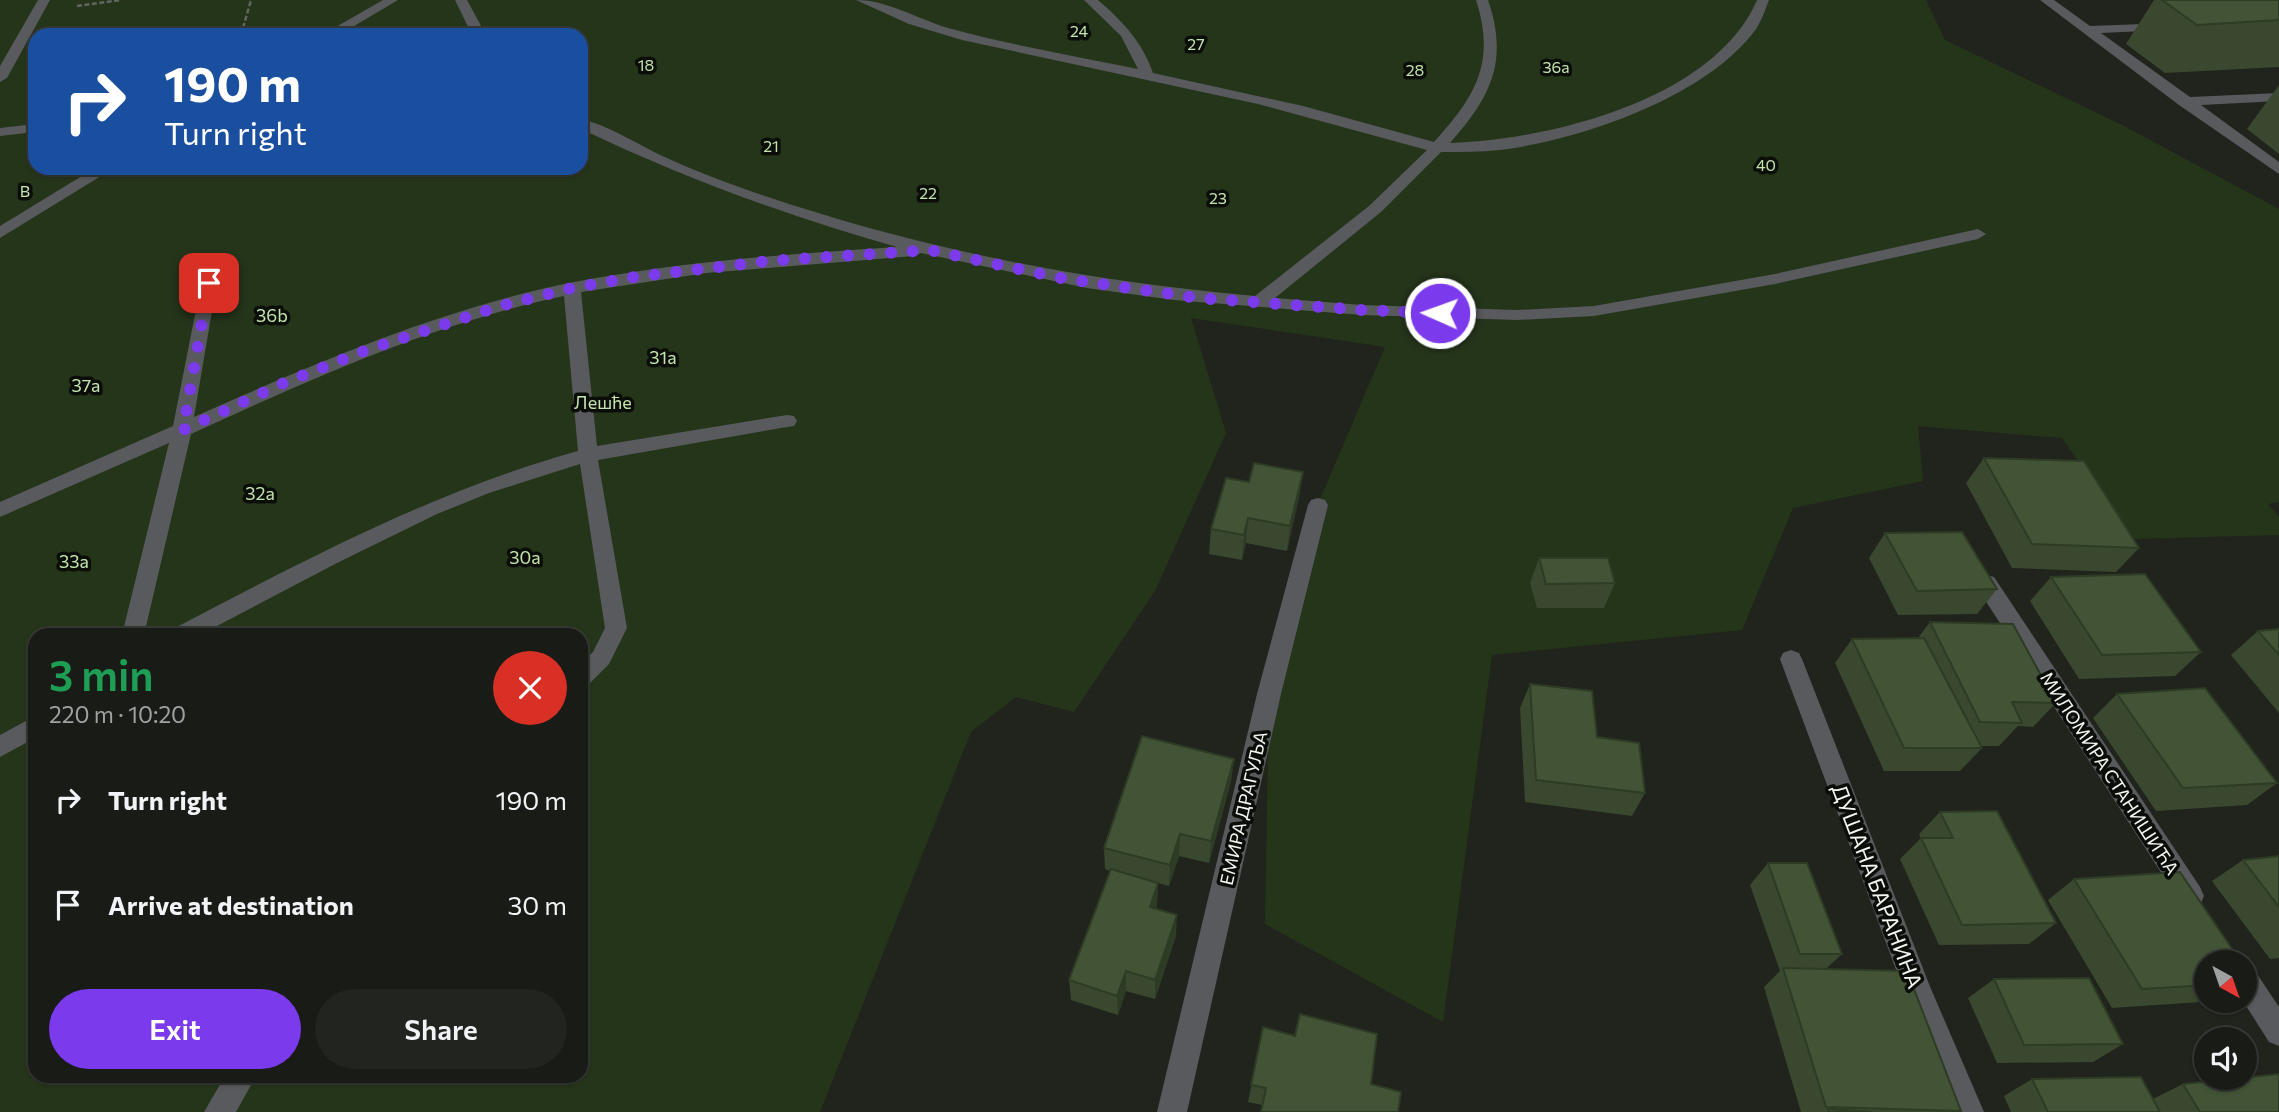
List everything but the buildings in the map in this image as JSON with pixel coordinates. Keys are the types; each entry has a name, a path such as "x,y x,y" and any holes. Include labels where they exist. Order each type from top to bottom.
{"street":[{"path":"28,28 44,0"},
{"path":"341,28 391,0"},
{"path":"461,0 475,28"},
{"path":"862,0 922,24 1376,128 1437,148 1501,145 1555,134 1588,125 1651,101 1721,56 1750,27 1763,0"},
{"path":"1090,0 1122,28 1140,50 1147,76"},
{"path":"1259,302 1374,209 1467,116 1487,82 1491,46 1489,17 1482,0"},
{"path":"2046,0 2279,169"},
{"path":"2087,30 2183,25"},
{"path":"0,78 28,28"},
{"path":"2184,102 2279,97"},
{"path":"588,127 622,144 748,197 930,250 1060,278 1198,298 1362,310 1517,315 1594,311 1812,272 1978,234"},
{"path":"0,132 28,129"},
{"path":"0,233 95,175"},
{"path":"0,510 286,382 438,325 572,288 714,266 930,250"},
{"path":"135,628 183,430 213,258"},
{"path":"572,288 587,456 616,628 601,658 588,670"},
{"path":"194,628 379,531 485,488 587,456 788,421"},
{"name":"ЕМИРА ДРАГУЉА","path":"1172,1112 1269,694 1318,505"},
{"name":"МИЛОМИРА СТАНИШИЋА","path":"1986,583 2204,916"},
{"name":"ДУШАНА БАРАНИНА","path":"1791,659 1918,992 1969,1112"},
{"path":"0,747 28,730"},
{"path":"2258,1000 2279,1032"},
{"path":"219,1112 238,1083"}],"path":[{"path":"237,28 244,27 251,0"}],"green space":[{"path":"0,0 1926,0 1945,40 2122,125 2279,209 2279,502 2268,504 2279,517 2279,535 2133,539 2062,438 1918,426 1923,481 1793,508 1742,630 1492,655 1443,1022 1265,924 1269,694 1321,497 1385,347 1191,318 1226,433 1155,591 1074,712 1016,697 971,732 820,1112 0,1112"}],"route":[{"path":"209,283 183,430 286,382 438,325 572,288 714,266 930,250 1060,278 1198,298 1440,313"}],"park label":[{"name":"24","path":"1079,30"},
{"name":"27","path":"1196,43"},
{"name":"18","path":"646,64"},
{"name":"36a","path":"1556,66"},
{"name":"28","path":"1415,69"},
{"name":"21","path":"771,145"},
{"name":"40","path":"1766,164"},
{"name":"B","path":"25,190"},
{"name":"22","path":"928,192"},
{"name":"23","path":"1218,197"},
{"name":"36b","path":"272,315"},
{"name":"31a","path":"663,357"},
{"name":"37a","path":"86,385"},
{"name":"Лешће","path":"603,402"},
{"name":"32a","path":"260,493"},
{"name":"30a","path":"525,557"},
{"name":"33a","path":"74,561"}]}
